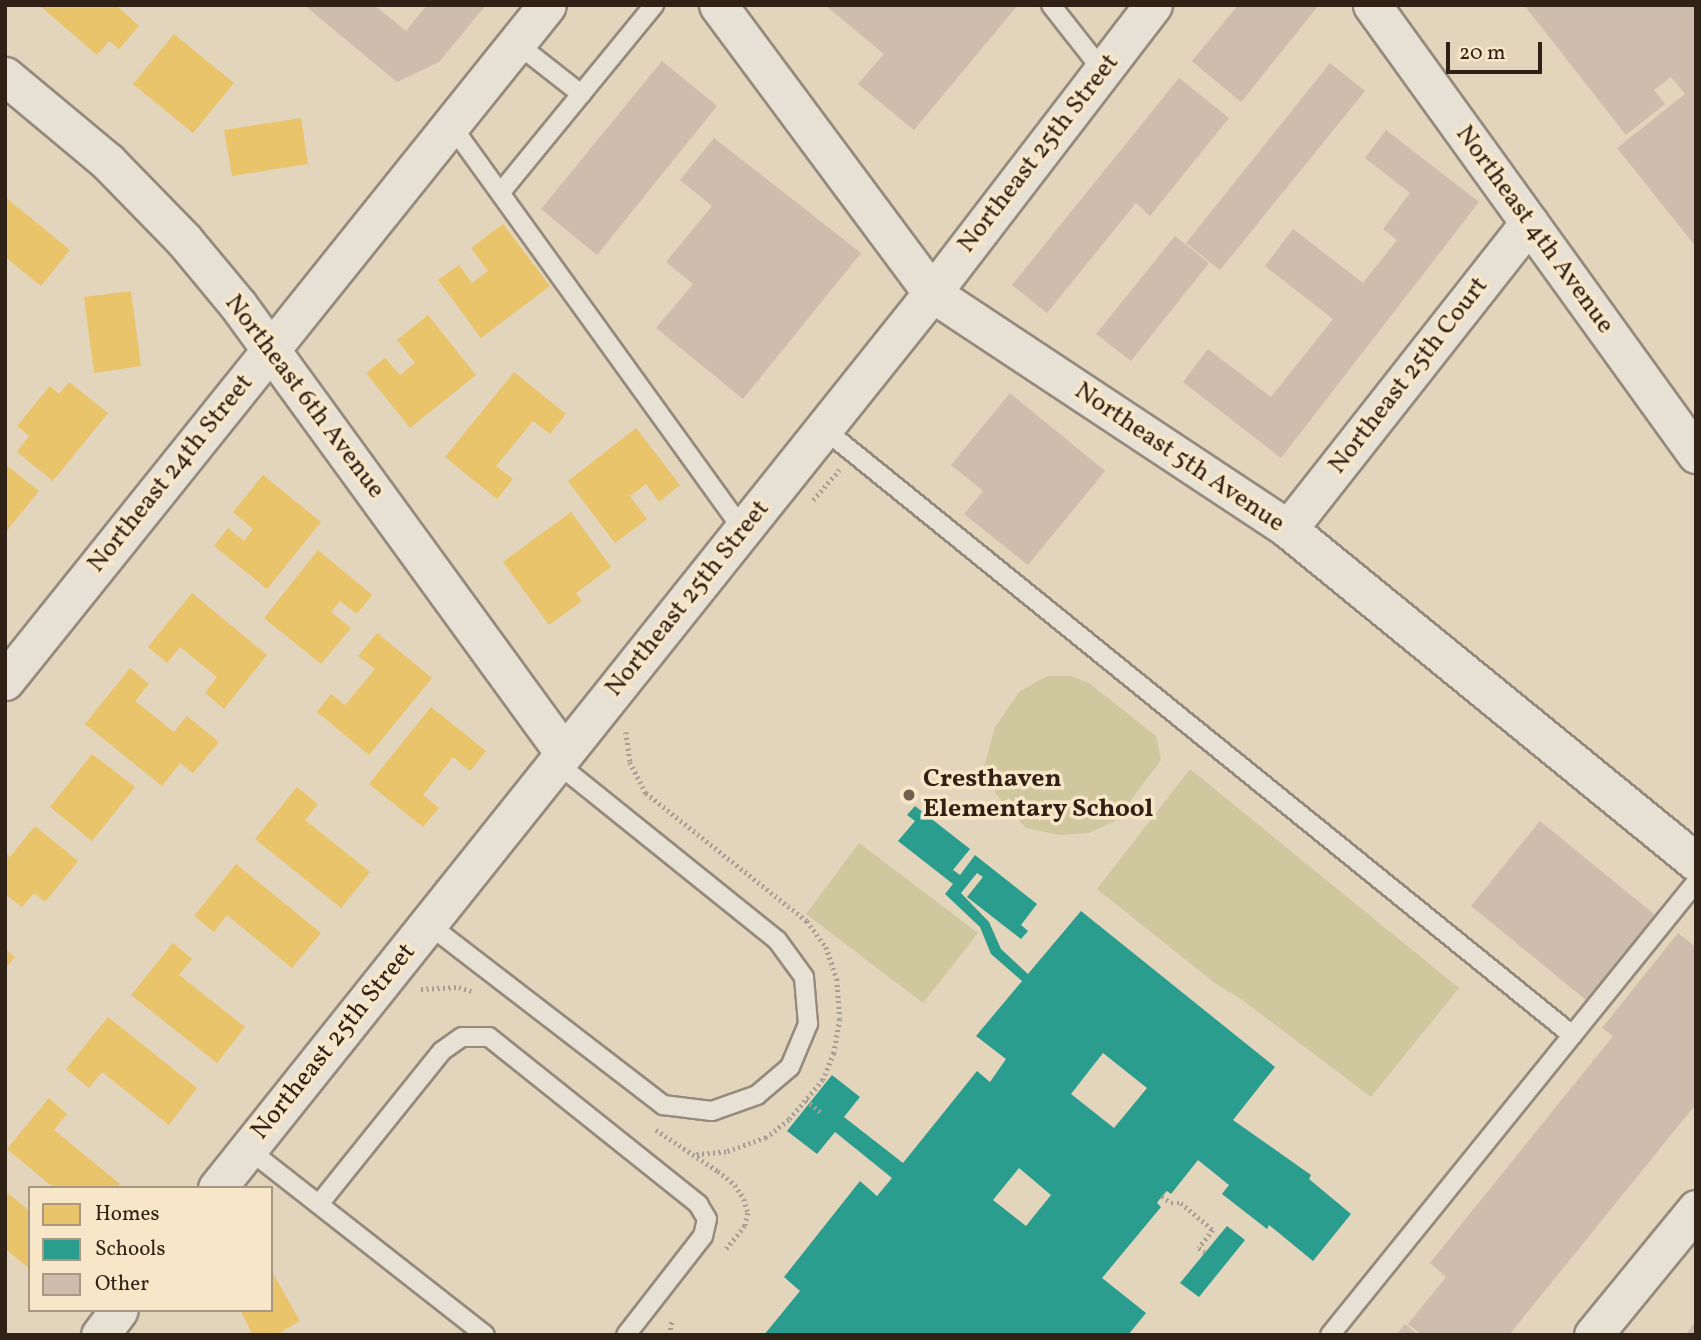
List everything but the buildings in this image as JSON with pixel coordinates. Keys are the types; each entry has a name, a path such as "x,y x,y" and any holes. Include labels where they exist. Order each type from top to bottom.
{"street":[{"name":"Northeast 24th Street","path":"5,681 547,5"},
{"name":"Northeast 5th Avenue","path":"718,5 932,293 1288,529 1696,862"},
{"name":"Northeast 25th Street","path":"219,1186 932,293 1153,5"},
{"name":"Northeast 4th Avenue","path":"1373,5 1696,454"},
{"name":"Northeast 6th Avenue","path":"5,76 107,161 164,220 271,349 561,758"},
{"name":"Northeast 25th Court","path":"1288,529 1530,223"},
{"path":"1593,1335 1696,1209"}],"lane":[{"path":"500,192 654,5"},
{"path":"1051,5 1103,71"},
{"path":"516,43 581,94"},
{"path":"451,125 743,530"},
{"path":"824,429 1572,1035"},
{"path":"428,924 663,1105 712,1111 757,1095 790,1067 808,1024 804,977 777,940 561,758"},
{"path":"1330,1335 1696,882"},
{"path":"319,1204 442,1051 462,1037 489,1037 698,1204 707,1219 703,1236 626,1335"},
{"path":"248,1149 485,1335"}],"path":[{"path":"806,1100 821,1112"},
{"path":"1163,1196 1171,1203 1181,1203 1213,1230 1199,1248 1205,1252"}],"shaded area":[{"path":"1047,676 1071,676 1089,683 1156,736 1161,760 1115,821 1089,833 1060,835 1026,828 996,794 984,767 995,727 1019,692"},
{"path":"1190,769 1459,988 1371,1097 1241,999 1216,984 1097,889"},
{"path":"859,843 978,933 923,1003 806,914"}],"place":[{"name":"Cresthaven Elementary School","path":"909,795"}]}
